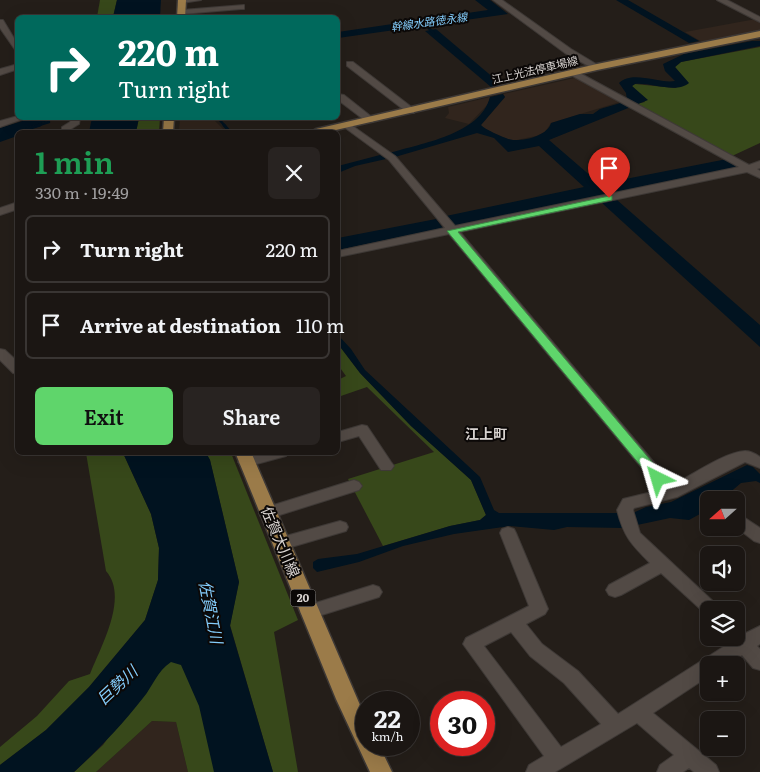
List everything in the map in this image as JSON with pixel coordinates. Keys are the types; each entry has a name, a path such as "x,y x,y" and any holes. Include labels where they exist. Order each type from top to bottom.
{"main road":[{"path":"181,15 182,0"},
{"name":"江上光法停車場線","path":"325,130 574,73 760,34"},
{"name":"佐賀大川線","path":"245,457 280,544 355,716"},
{"path":"373,756 381,772"}],"street":[{"path":"182,0 197,0"},
{"path":"497,0 568,51 597,68"},
{"path":"721,0 760,20"},
{"path":"181,15 241,7"},
{"path":"0,22 15,47"},
{"path":"350,64 411,111"},
{"path":"0,72 15,67"},
{"path":"574,73 750,166"},
{"path":"340,97 370,120"},
{"path":"0,114 10,121"},
{"path":"0,124 15,120"},
{"path":"66,130 67,127 74,124 75,120"},
{"path":"347,125 392,158 670,493"},
{"path":"340,253 447,225 606,199 750,166"},
{"path":"0,212 15,206"},
{"path":"0,353 15,367"},
{"path":"340,436 362,430 386,466"},
{"path":"245,457 259,455"},
{"path":"702,601 630,530 625,510 630,504 670,493 746,456 760,463"},
{"path":"268,513 354,486"},
{"path":"745,526 760,538"},
{"path":"280,544 340,527"},
{"path":"508,533 539,609 472,644 558,759"},
{"path":"615,590 663,564"},
{"path":"309,612 373,592"},
{"path":"514,622 536,650 571,677 616,726"},
{"path":"745,638 760,634"},
{"path":"745,645 760,662"},
{"path":"721,656 732,646"},
{"path":"536,772 616,726 700,672"},
{"path":"638,712 709,772"},
{"path":"667,772 689,755"}],"shaded area":[{"path":"756,19 760,21 760,31 702,42 685,32"},
{"path":"579,77 623,101 551,123 545,132 512,141 484,129 481,125 505,97 503,94"},
{"path":"490,97 488,104 469,124 445,118 449,113 448,107"},
{"path":"180,120 214,120 224,130 179,130"},
{"path":"152,721 176,722 188,772 96,772"}],"green space":[{"path":"100,0 117,0 113,15 97,15"},
{"path":"760,47 760,143 732,156 636,104 645,102 632,86 635,84 675,88 688,83 675,67 681,62"},
{"path":"139,120 160,120 159,130 136,130"},
{"path":"340,347 360,373 411,426 471,480 486,515 480,520 450,526 383,546 348,479 434,452 367,387 340,396 340,379 346,376 340,368"},
{"path":"86,455 124,455 151,514 159,548 158,580 145,620 89,687 46,730 0,765 0,747 37,716 69,681 90,674 106,636 114,608 115,594 112,582 106,571"},
{"path":"207,455 232,455 298,620 274,632 298,772 273,772 230,625 239,582 210,460"},
{"path":"167,654 194,657 219,772 188,772 176,722 152,721 96,772 74,772 103,745"}],"water":[{"path":"117,0 161,0 160,15 113,15"},
{"path":"475,0 490,0 508,14 340,38 340,32 488,10"},
{"path":"616,0 628,0 699,41 689,43"},
{"path":"436,29 500,85 491,87 425,31"},
{"path":"760,41 760,46 681,62 675,67 689,83 684,86 670,88 635,84 632,86 648,100 549,140 600,184 727,159 739,167 455,226 446,216 584,187 539,146 508,152 494,138 477,133 395,157 390,153 448,136 462,129 475,120 484,110 490,97 503,94 505,97 481,125 491,132 510,140 530,138 546,131 551,123 580,114 593,114 600,109 624,102 627,100 626,93 619,83 625,79 639,77 661,81 675,81 665,71 663,64 684,54"},
{"path":"26,120 51,120 15,130 15,137 0,142 0,128"},
{"path":"92,120 139,120 136,130 89,130"},
{"path":"380,155 386,159 355,166 340,172 340,165"},
{"path":"617,200 760,325 760,347 602,203"},
{"path":"436,219 443,228 340,250 340,238"},
{"path":"340,337 351,349 365,370 480,477 494,510 499,513 633,513 646,507 671,502 747,465 753,467 760,474 760,483 756,481 741,483 732,491 700,491 700,514 689,520 670,518 623,528 567,527 554,530 510,526 454,534 403,546 359,562 317,572 313,568 313,562 318,559 357,554 450,526 480,520 486,515 471,480 411,426 360,373 340,347"},
{"path":"124,455 207,455 210,460 239,582 230,626 273,772 214,772 199,706 181,665 171,662 162,670 147,693 119,727 74,772 0,772 0,765 46,730 89,687 145,620 158,580 159,548 151,514"}],"waterway":[{"path":"423,23 434,33"},
{"path":"220,120 225,126"},
{"name":"幹線水路徳永線","path":"36,126 49,122"},
{"name":"幹線水路徳永線","path":"24,130 40,125"},
{"path":"224,125 228,130"}],"district":[{"name":"江上町","path":"486,434"}],"route":[{"path":"609,198 452,231 658,479"}],"water label":[{"name":"佐賀江川","path":"211,612"},
{"name":"巨勢川","path":"117,685"}]}
